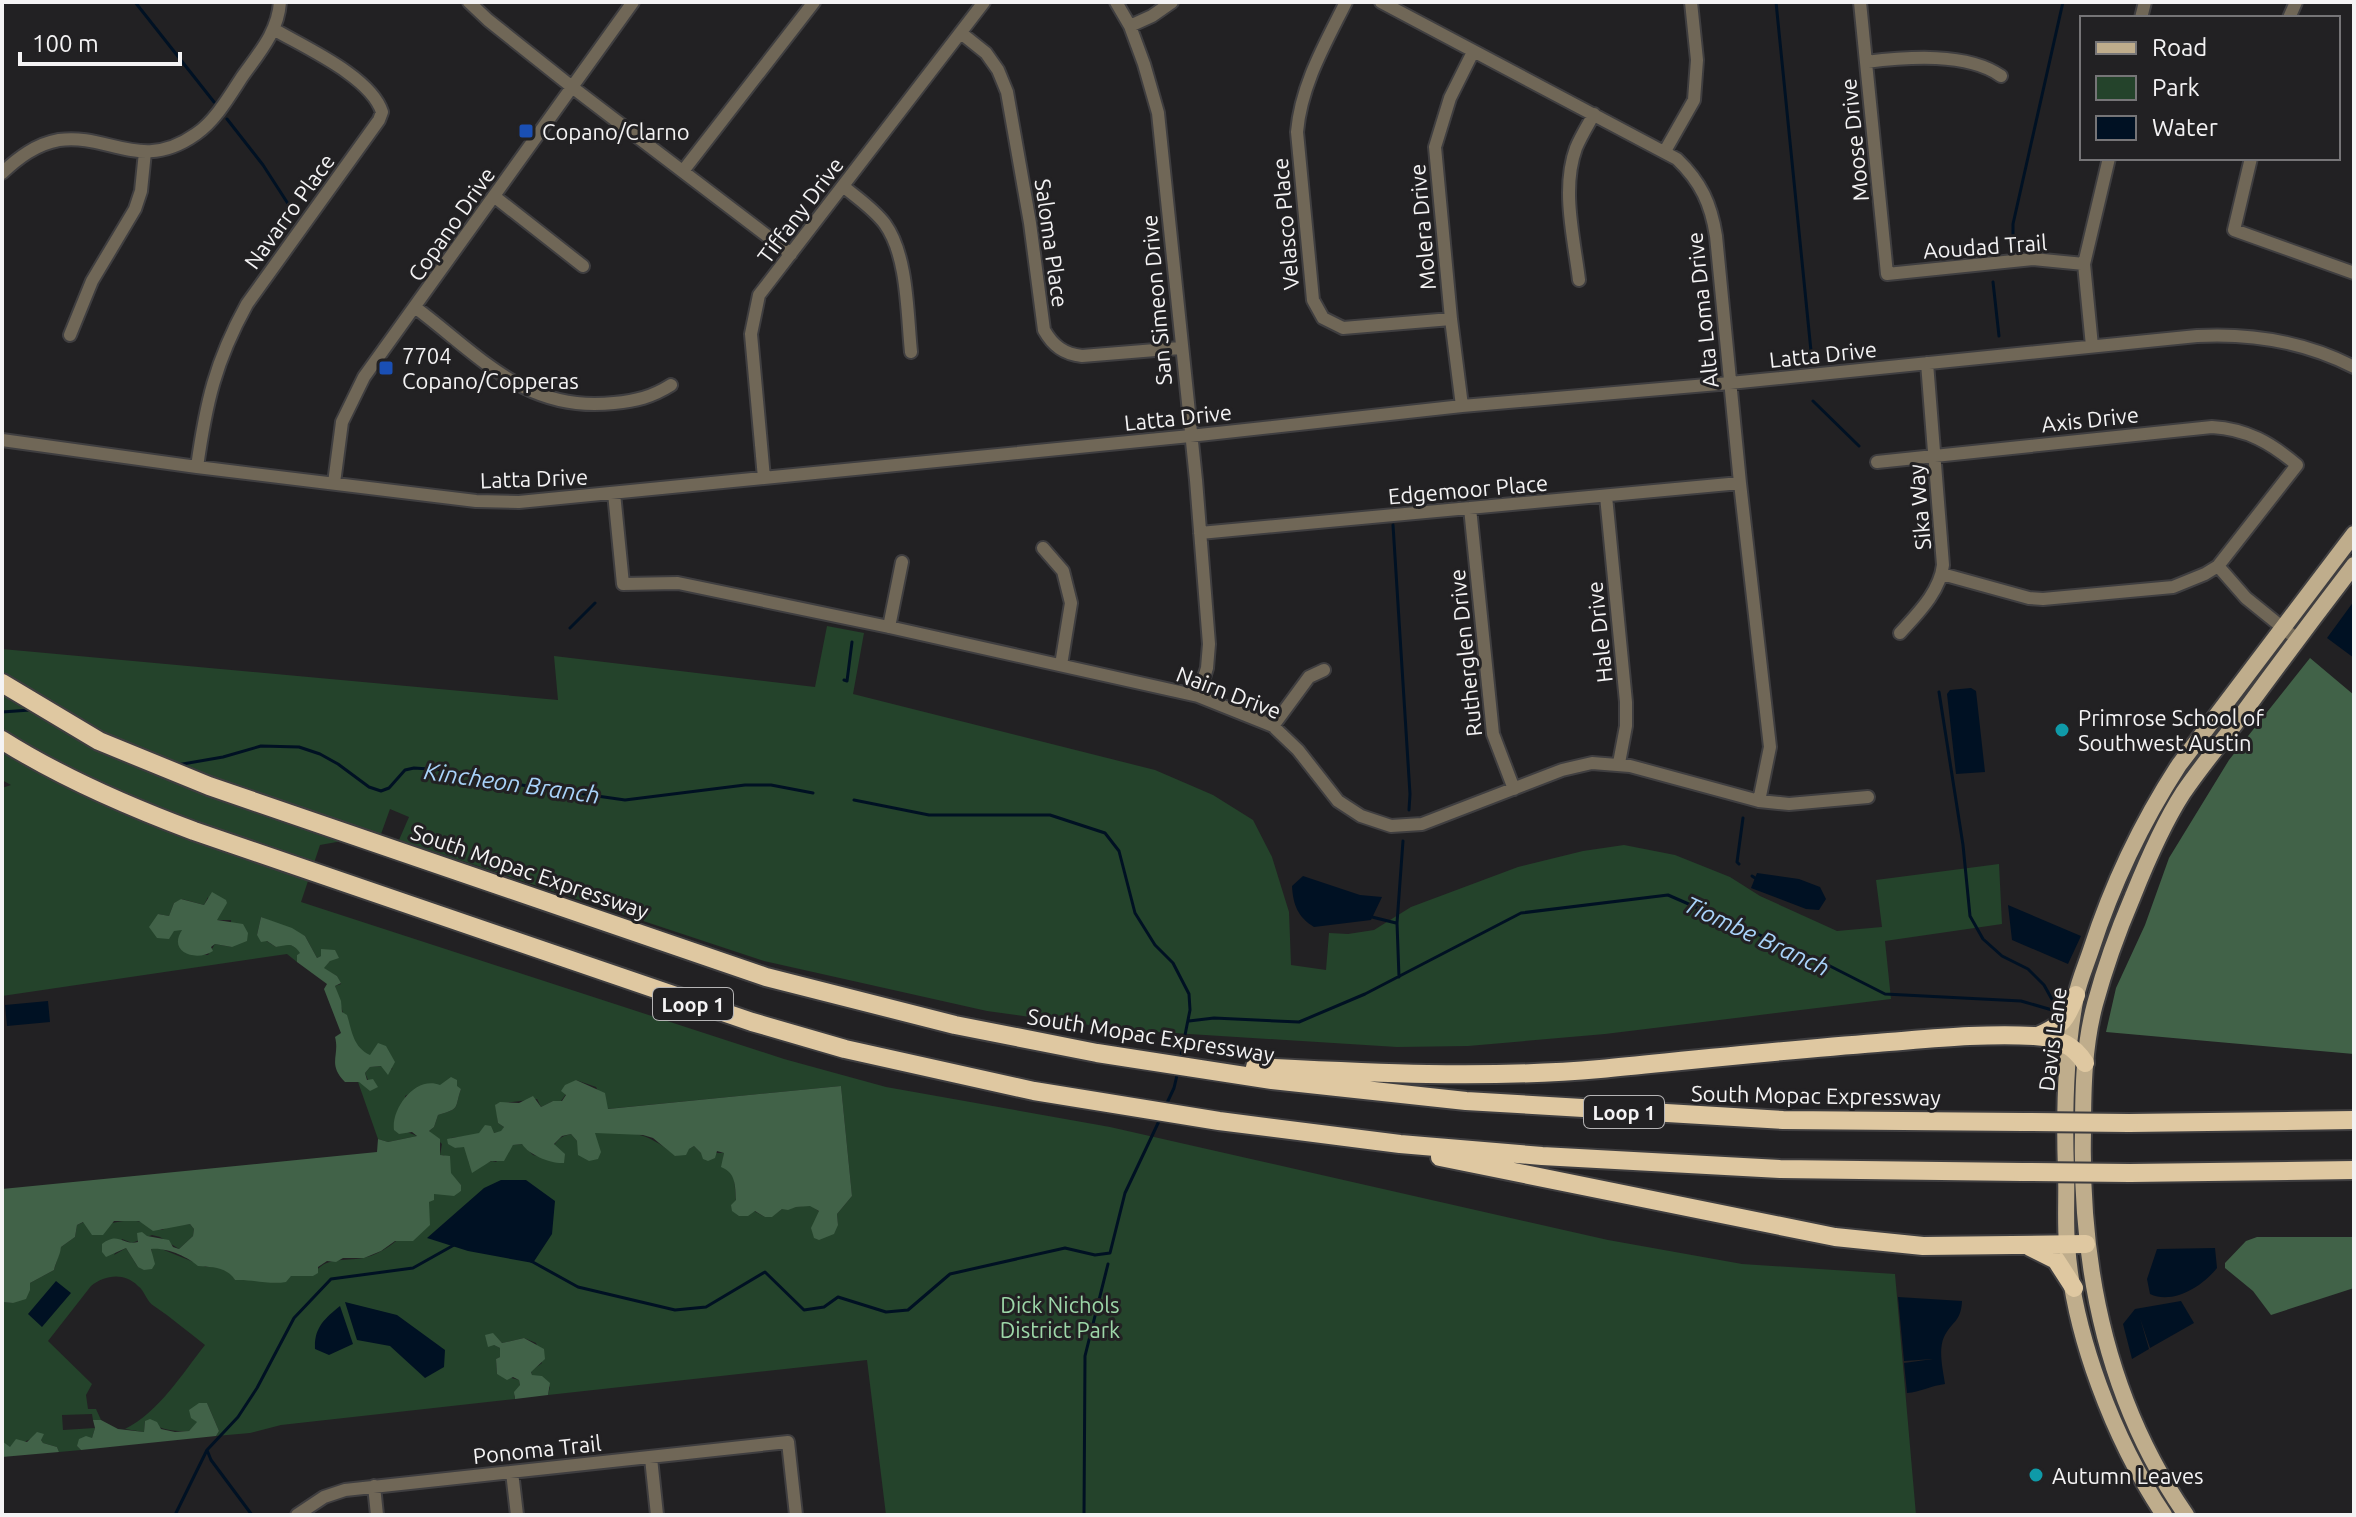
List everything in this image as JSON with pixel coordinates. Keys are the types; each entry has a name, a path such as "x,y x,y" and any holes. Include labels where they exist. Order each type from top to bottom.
{"highway":[{"name":"South Mopac Expressway","path":"2,683 99,741 155,765 766,977 955,1025 1139,1060 1466,1101 1630,1113 1822,1121 2129,1123 2354,1120"},
{"name":"Loop 1","path":"2,740 77,782 136,809 752,1022 943,1073 1124,1107 1400,1144 1703,1166 2130,1173 2354,1170"},
{"path":"2038,1036 2066,1019 2076,995"},
{"path":"1232,1070 1372,1074 1546,1073 1936,1038 2038,1036 2070,1046 2085,1063"},
{"path":"1400,1144 1425,1154 1835,1237 1923,1246 2076,1244"},
{"path":"2027,1246 2056,1260 2074,1288"}],"main road":[{"name":"Davis Lane","path":"2186,1515 2158,1470 2125,1401 2076,1244 2065,1144 2076,995 2097,931 2159,795 2354,534"},
{"name":"Davis Lane","path":"2164,1515 2140,1476 2104,1399 2074,1288 2085,1063 2094,1007 2113,944 2145,866 2176,806 2354,565"},
{"path":"2159,795 2176,806"},
{"path":"2104,1399 2116,1398 2136,1443 2158,1470"}],"street":[{"path":"2,173 15,160 36,147 60,140 83,140 145,152 173,146 196,134 232,93 275,30 280,2"},
{"path":"469,2 572,87 791,254"},
{"name":"Copano Drive","path":"334,483 342,422 364,377 633,2"},
{"path":"683,171 814,2"},
{"name":"Tiffany Drive","path":"764,478 751,334 759,295 984,2"},
{"name":"San Simeon Drive","path":"1116,2 1130,26 1158,113 1209,644 1207,668 1198,696"},
{"path":"1130,26 1172,2"},
{"name":"Velasco Place","path":"1346,2 1313,70 1299,112 1297,132 1313,300 1323,318 1343,328 1451,319"},
{"name":"Alta Loma Drive","path":"1381,2 1665,151 1692,173 1701,185 1713,216 1770,747 1759,801"},
{"path":"1665,151 1694,100 1697,60 1691,2"},
{"name":"Moose Drive","path":"1860,2 1887,274"},
{"name":"Navarro Place","path":"197,467 205,408 229,336 247,304 382,112 372,92 320,55 275,30"},
{"name":"Saloma Place","path":"961,33 986,53 998,70 1007,92 1030,223 1044,330 1050,340 1070,355 1082,356 1180,348"},
{"name":"Molera Drive","path":"1462,406 1435,147 1450,98 1473,52"},
{"path":"1866,62 1918,58 1964,62 1983,65 2001,76"},
{"path":"1579,280 1570,210 1571,177 1576,149 1594,114"},
{"path":"70,335 92,281 135,209 141,191 145,152"},
{"path":"2092,346 2084,264 2109,160"},
{"path":"2251,160 2234,230 2354,273"},
{"path":"843,186 885,224 896,244 901,261 911,352"},
{"path":"495,197 583,266"},
{"name":"Aoudad Trail","path":"1887,274 2033,259 2084,264"},
{"path":"416,308 511,382 542,397 573,405 597,405 645,400 671,385"},
{"name":"Latta Drive","path":"2,440 476,501 519,502 1462,406 2233,334 2274,340 2331,356 2354,367"},
{"name":"Sika Way","path":"1900,633 1922,609 1942,574 1944,558 1927,363"},
{"name":"Axis Drive","path":"1877,462 2212,427 2256,436 2297,465 2218,566"},
{"name":"Edgemoor Place","path":"1200,533 1740,483"},
{"name":"Nairn Drive","path":"614,493 623,584 678,583 1198,696 1273,726 1298,750 1338,801 1361,816 1391,826 1422,824 1579,765 1592,763 1619,763 1759,801 1789,804 1868,797"},
{"name":"Hale Drive","path":"1606,496 1626,702 1626,726 1619,763"},
{"name":"Rutherglen Drive","path":"1470,508 1493,734 1514,789"},
{"path":"1043,548 1063,571 1071,603 1061,665"},
{"path":"889,627 902,562"},
{"path":"1942,574 2029,598 2056,599 2173,587 2194,580 2218,566 2246,598 2298,640"},
{"path":"1273,726 1309,677 1324,670"},
{"name":"Ponoma Trail","path":"297,1515 312,1503 334,1493 374,1486 788,1442 796,1515"},
{"path":"651,1458 657,1515"},
{"path":"512,1472 517,1515"},
{"path":"374,1486 377,1515"}],"green space":[{"name":"Dick Nichols District Park","path":"827,626 864,633 853,694 1155,770 1213,795 1253,820 1272,857 1289,912 1291,965 1326,970 1329,933 1374,930 1411,907 1518,867 1583,851 1624,845 1675,855 1730,877 1760,896 1837,931 1882,927 1876,880 1999,864 2002,924 1885,941 1891,999 1605,1034 1468,1046 1397,1047 1126,1030 987,1011 764,961 399,840 409,817 390,809 381,834 320,845 301,902 784,1059 886,1087 1110,1127 1608,1240 1742,1264 1895,1274 1916,1515 886,1515 867,1360 548,1395 550,1387 532,1375 531,1371 542,1363 536,1343 524,1338 502,1343 498,1339 494,1345 500,1348 500,1357 496,1359 497,1374 519,1380 515,1399 281,1425 250,1433 216,1436 219,1431 207,1403 198,1422 189,1431 167,1429 145,1421 144,1432 125,1429 159,1403 205,1345 151,1304 133,1282 121,1277 102,1279 91,1286 48,1341 92,1384 86,1395 88,1409 96,1409 101,1420 93,1420 92,1414 62,1415 63,1430 95,1428 92,1438 77,1446 81,1450 59,1452 57,1447 33,1438 10,1448 2,1441 2,1302 13,1303 30,1283 54,1270 61,1247 75,1237 77,1225 84,1222 96,1225 129,1221 162,1230 190,1224 194,1229 193,1236 179,1249 152,1235 132,1243 122,1239 114,1255 126,1248 138,1267 152,1253 151,1248 159,1248 206,1267 215,1265 231,1273 235,1280 265,1282 291,1276 313,1276 330,1262 359,1259 384,1250 428,1213 434,1194 461,1191 461,1185 450,1173 449,1163 444,1155 440,1155 442,1144 429,1131 438,1115 456,1107 461,1089 432,1087 405,1096 405,1131 417,1136 388,1142 378,1139 358,1082 368,1080 365,1073 370,1067 393,1069 365,1054 354,1041 335,986 341,984 337,976 323,968 330,961 321,956 317,958 305,936 261,917 257,935 276,947 295,947 301,953 297,955 297,962 287,954 2,996 2,788 11,785 2,780 2,649 558,700 554,656 815,687","holes":["208,897 216,920 231,920 232,947 215,944 208,955 200,955 182,933 183,930 174,930 158,914 169,916 174,903 182,899 204,905","576,1080 596,1087 607,1109 841,1086 852,1196 837,1214 838,1225 810,1205 782,1209 771,1217 765,1217 736,1201 734,1176 723,1159 724,1153 701,1153 694,1146 676,1156 638,1134 594,1133 596,1144 577,1141 571,1134 566,1135 556,1143 549,1159 533,1155 522,1144 513,1145 496,1162 484,1164 469,1163 464,1146 455,1148 451,1138 501,1132 504,1127 498,1123 496,1104 537,1099 541,1107 561,1101"]},
{"path":"2310,658 2354,695 2354,1054 2106,1032 2116,988 2145,925 2169,858 2229,760"},
{"path":"212,892 227,903 217,920 243,924 248,933 247,941 232,947 215,944 211,947 213,951 192,955 178,945 182,930 174,931 169,939 157,938 149,927 158,914 169,916 174,903 181,899 204,905"},
{"path":"261,917 305,936 317,958 321,956 321,949 335,950 339,958 330,961 324,968 337,976 341,983 335,986 342,1012 347,1015 357,1043 370,1055 378,1043 386,1046 395,1062 388,1075 381,1066 370,1067 365,1073 367,1080 373,1079 378,1087 370,1091 359,1082 345,1082 340,1076 335,1065 335,1037 341,1033 324,989 327,984 297,962 300,953 295,947 276,947 267,941 261,942 257,935"},
{"path":"451,1077 457,1080 457,1086 461,1089 457,1104 454,1109 438,1115 429,1131 440,1139 440,1155 450,1156 451,1173 461,1185 461,1191 454,1196 434,1194 434,1200 429,1202 430,1225 413,1241 395,1241 364,1258 327,1261 318,1267 318,1273 313,1276 291,1276 286,1282 273,1283 235,1280 223,1270 198,1266 170,1251 151,1249 155,1264 152,1269 144,1270 138,1267 126,1248 106,1257 102,1252 102,1244 108,1240 138,1242 137,1233 142,1232 147,1236 169,1240 173,1247 179,1249 193,1236 194,1229 190,1224 153,1231 139,1221 114,1221 103,1235 92,1235 83,1222 77,1225 75,1237 61,1247 54,1270 30,1283 26,1299 2,1302 2,1189 377,1152 378,1139 388,1142 417,1136 412,1132 399,1134 394,1130 397,1112 407,1096 422,1085 440,1085"},
{"path":"576,1080 605,1093 608,1109 841,1086 852,1196 837,1214 838,1225 834,1234 819,1240 814,1238 811,1228 819,1211 810,1206 782,1209 772,1217 755,1211 748,1216 739,1216 732,1211 731,1205 736,1200 734,1180 721,1167 724,1153 717,1151 715,1158 708,1161 694,1146 686,1155 675,1156 653,1138 643,1135 595,1133 601,1152 598,1159 589,1161 578,1155 577,1141 571,1134 562,1136 554,1144 565,1154 564,1163 541,1158 522,1144 513,1145 504,1161 491,1161 472,1173 464,1147 455,1148 448,1144 447,1139 479,1133 485,1125 491,1126 494,1133 501,1131 504,1127 498,1123 495,1105 500,1102 519,1103 533,1096 541,1107 553,1101 562,1101 566,1095 561,1091 565,1085"},
{"path":"2257,1237 2354,1237 2354,1288 2271,1315 2253,1291 2225,1268 2225,1263 2246,1241"},
{"path":"493,1333 502,1343 524,1338 544,1349 545,1359 531,1372 550,1383 548,1395 515,1399 514,1392 520,1385 519,1380 513,1377 507,1380 497,1374 496,1359 500,1357 500,1348 494,1345 488,1347 485,1335"},
{"path":"199,1403 207,1403 219,1431 216,1436 81,1450 77,1446 79,1439 86,1436 92,1438 95,1428 93,1420 101,1420 118,1429 144,1432 145,1421 150,1419 157,1422 161,1429 189,1431 197,1422 191,1418 189,1410"},
{"path":"37,1432 44,1434 43,1443 57,1447 59,1452 2,1457 2,1441 10,1447 16,1439 27,1442"}],"water":[{"path":"2354,601 2354,658 2327,638"},
{"path":"1971,688 1976,691 1985,772 1956,774 1947,694 1950,690"},
{"path":"1757,873 1799,879 1820,887 1826,899 1819,910 1806,909 1751,888"},
{"path":"1303,876 1360,895 1382,897 1371,920 1314,927 1300,915 1294,899 1292,886"},
{"path":"2008,905 2081,936 2068,964 2012,940"},
{"path":"48,1001 50,1022 7,1026 5,1005"},
{"path":"501,1180 526,1180 555,1201 552,1234 533,1263 468,1251 427,1238 484,1188"},
{"path":"2215,1248 2217,1268 2196,1287 2168,1297 2150,1294 2147,1279 2157,1249"},
{"path":"56,1281 71,1293 42,1327 28,1314"},
{"path":"1898,1297 1962,1301 1958,1317 1942,1342 1945,1384 1907,1393 1904,1363 1933,1359 1904,1361"},
{"path":"2181,1301 2194,1323 2150,1348 2140,1318 2149,1349 2132,1359 2123,1324 2135,1309"},
{"path":"345,1302 397,1315 445,1350 444,1367 425,1378 390,1346 357,1340"},
{"path":"340,1306 353,1344 329,1355 315,1349 316,1335 325,1320"}],"waterway":[{"path":"135,2 214,102"},
{"path":"1776,2 1811,351"},
{"path":"2013,244 2013,224 2063,2"},
{"path":"227,119 263,165 294,213"},
{"path":"1993,282 1999,336"},
{"path":"1813,401 1859,446"},
{"path":"1393,525 1409,810"},
{"path":"570,628 595,603"},
{"path":"844,680 847,681 852,642"},
{"path":"1939,692 1963,845 1970,916 1983,939 2002,956 2028,969 2044,985 2059,1012"},
{"name":"Kincheon Branch","path":"2,712 30,710"},
{"name":"Kincheon Branch","path":"177,765 261,746 299,747 320,754 369,787 381,791 389,788 405,770 414,768 444,770 625,800 745,785 771,785 813,793"},
{"name":"Kincheon Branch","path":"854,800 929,815 1050,815 1105,833 1119,851 1135,913 1155,945 1173,963 1189,994 1190,1010 1180,1060"},
{"path":"1739,864 1743,818"},
{"path":"1399,977 1397,923 1403,841"},
{"name":"Tiombe Branch","path":"1189,1021 1214,1018 1299,1022 1365,994 1521,913 1668,895 1824,963 1885,994 2021,1001 2059,1012"},
{"path":"1372,917 1396,923"},
{"name":"Kincheon Branch","path":"1166,1105 1178,1071"},
{"path":"531,1261 578,1287 675,1310 706,1307 765,1272 804,1310 824,1307 838,1297 886,1312 908,1310 950,1274 1065,1248 1095,1255 1110,1253 1125,1193 1160,1119"},
{"path":"175,1515 207,1450 238,1417 294,1318 331,1279 413,1268 454,1245"},
{"name":"Kincheon Branch","path":"1084,1515 1085,1356 1108,1264"},
{"path":"207,1450 211,1460 252,1515"}],"place":[{"name":"Copano/Clarno","path":"526,131"},
{"name":"7704 Copano/Copperas","path":"386,368"},
{"name":"Primrose School of Southwest Austin","path":"2062,730"},
{"name":"Autumn Leaves","path":"2036,1475"}]}
